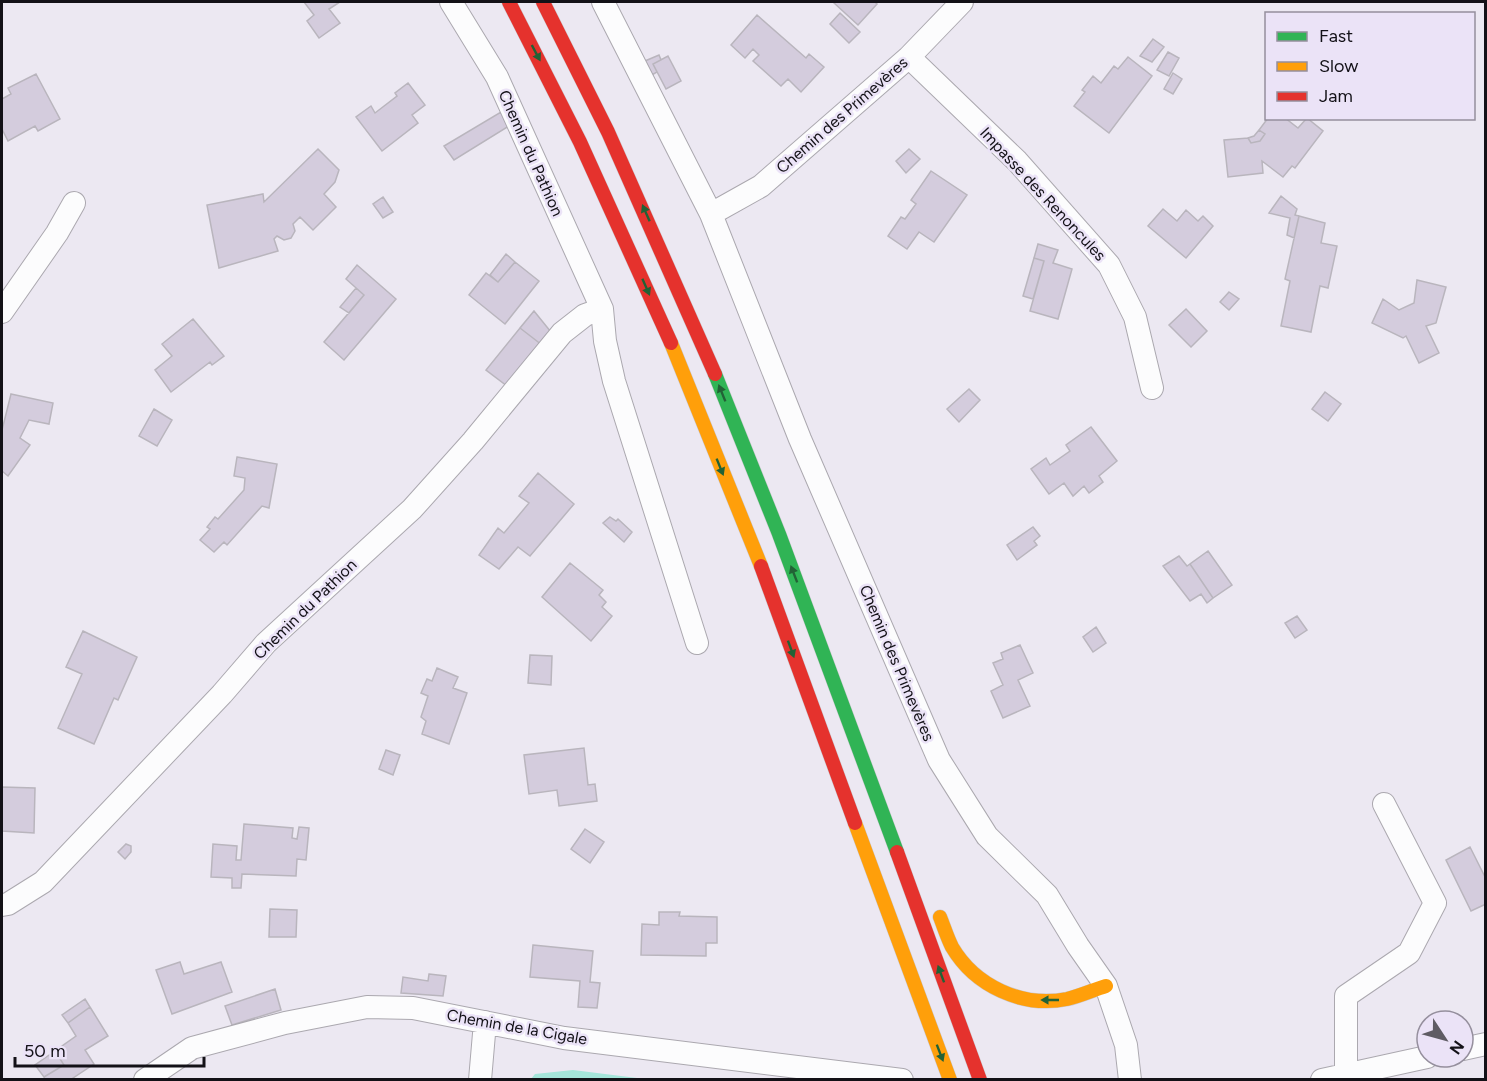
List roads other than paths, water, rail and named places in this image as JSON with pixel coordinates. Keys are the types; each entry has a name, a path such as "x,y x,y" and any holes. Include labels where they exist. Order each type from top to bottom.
{"main road":[{"path":"509,2 547,74 658,312 763,574 950,1080"},
{"path":"543,2 633,185 685,303 806,606 913,854"},
{"path":"806,606 980,1080"},
{"path":"936,908 955,951 970,970 991,987 1021,1000 1064,1000 1106,986"}],"street":[{"name":"Chemin du Pathion","path":"450,2 497,77 602,309 605,341 614,381 697,643"},
{"name":"Chemin des Primevères","path":"603,2 711,214 800,440 939,760 987,836 1047,895 1106,986 1126,1045 1130,1080"},
{"name":"Chemin des Primevères","path":"711,214 761,186 909,57 962,2"},
{"name":"Impasse des Renoncules","path":"909,57 1017,161 1109,265 1135,317 1152,388"},
{"path":"2,312 57,233 74,203"},
{"name":"Chemin du Pathion","path":"2,905 8,904 43,882 222,694 266,643 411,509 473,441 562,333 585,315 602,309"},
{"path":"1346,1074 1346,996 1409,953 1435,903 1384,804"},
{"name":"Chemin de la Cigale","path":"145,1080 192,1048 285,1023 367,1007 413,1008 564,1038 902,1080"},
{"path":"480,1080 485,1023"},
{"path":"1322,1080 1415,1060"}]}
